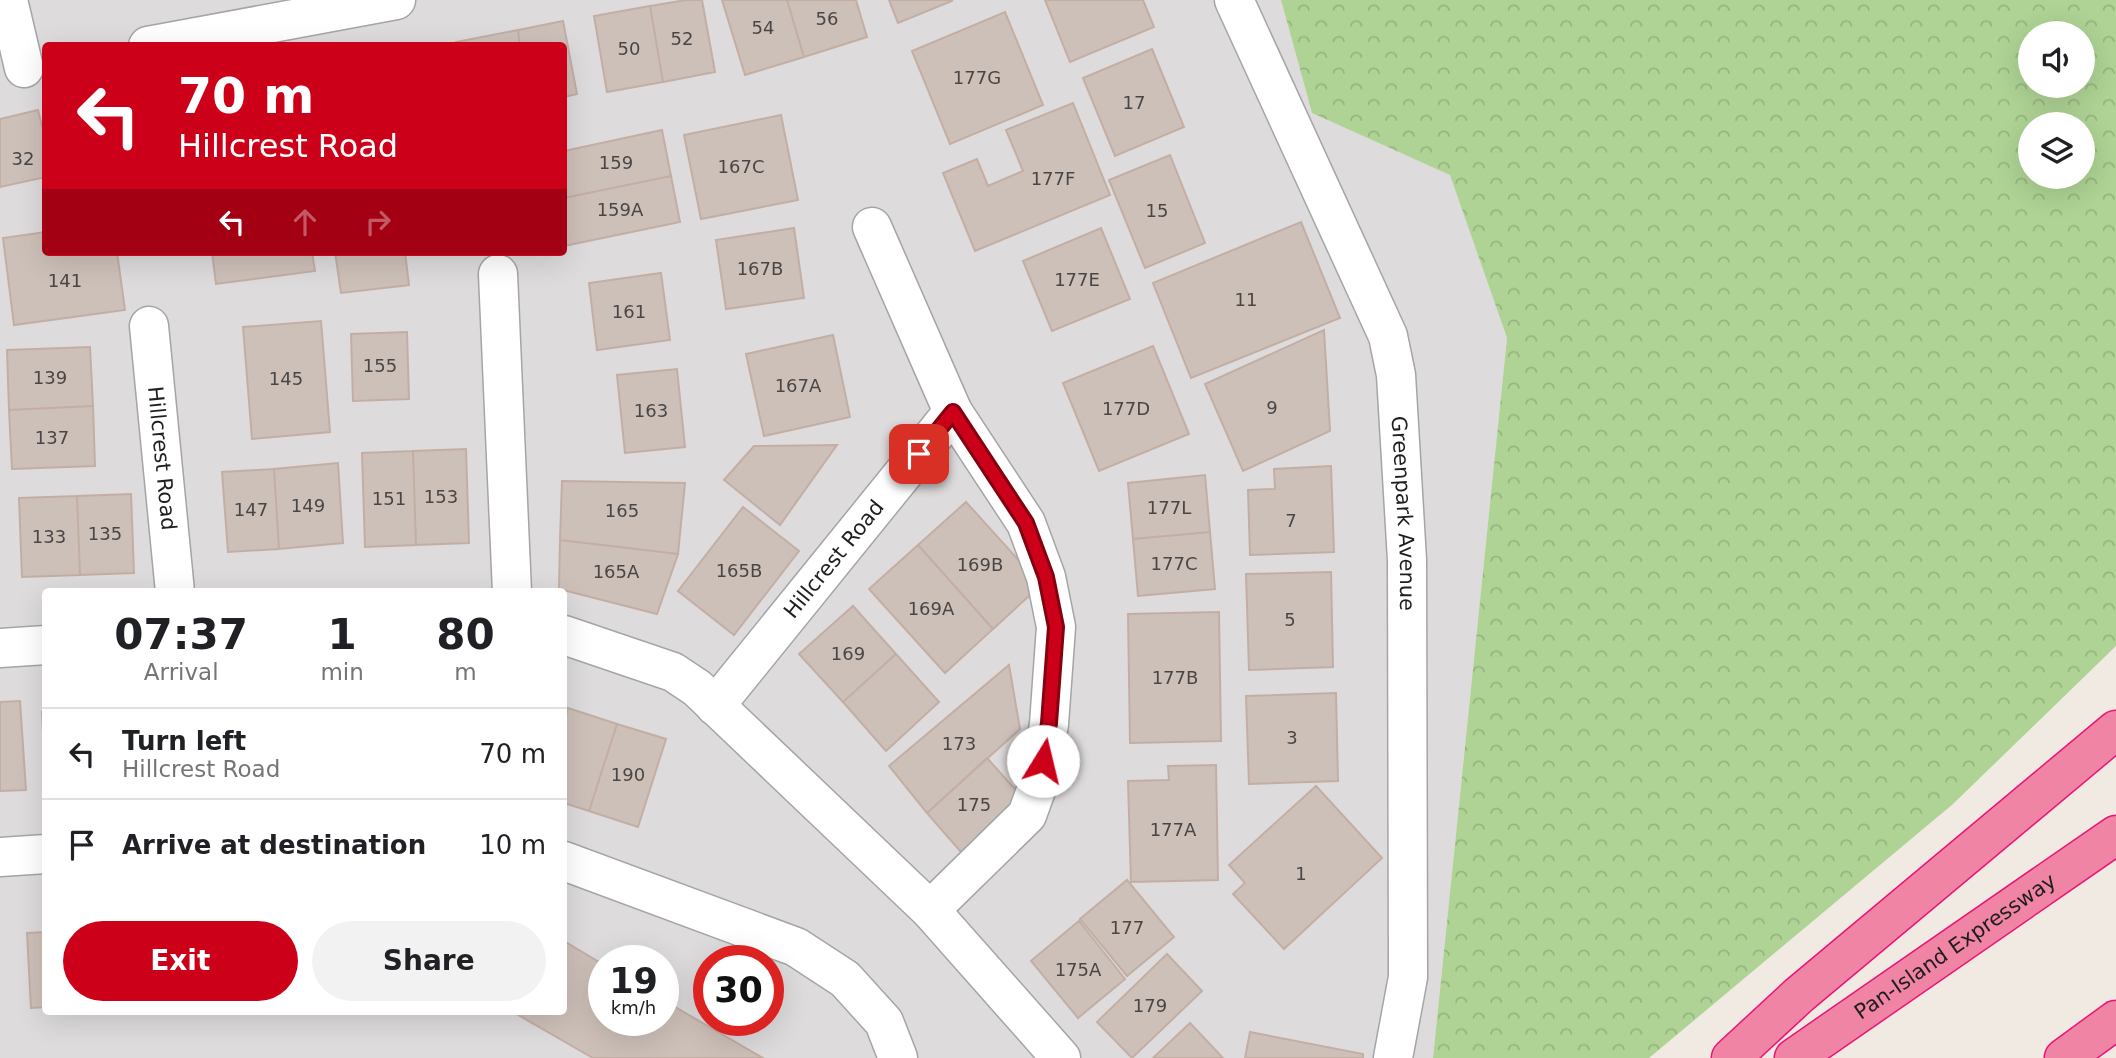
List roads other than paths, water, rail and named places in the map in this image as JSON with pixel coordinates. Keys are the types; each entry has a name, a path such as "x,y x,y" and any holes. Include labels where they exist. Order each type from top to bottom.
{"highway":[{"path":"1731,1058 1799,995 2116,730"},
{"name":"Pan-Island Expressway","path":"1794,1058 2116,835"},
{"path":"2064,1058 2116,1020"}],"street":[{"path":"8,0 23,68"},
{"path":"170,42 396,0"},
{"name":"Greenpark Avenue","path":"1234,0 1388,336 1396,375 1407,560 1409,977 1393,1058"},
{"path":"872,228 953,412 1026,523 1046,577 1056,627 1040,779 1027,815 930,910"},
{"path":"498,274 512,588"},
{"name":"Hillcrest Road","path":"149,326 175,588"},
{"name":"Hillcrest Road","path":"715,706 953,412"},
{"path":"567,636 673,672 697,688 930,910 1061,1058"},
{"path":"0,648 42,645"},
{"path":"0,857 42,854"},
{"path":"567,862 796,947 845,979 884,1023 898,1058"}]}
